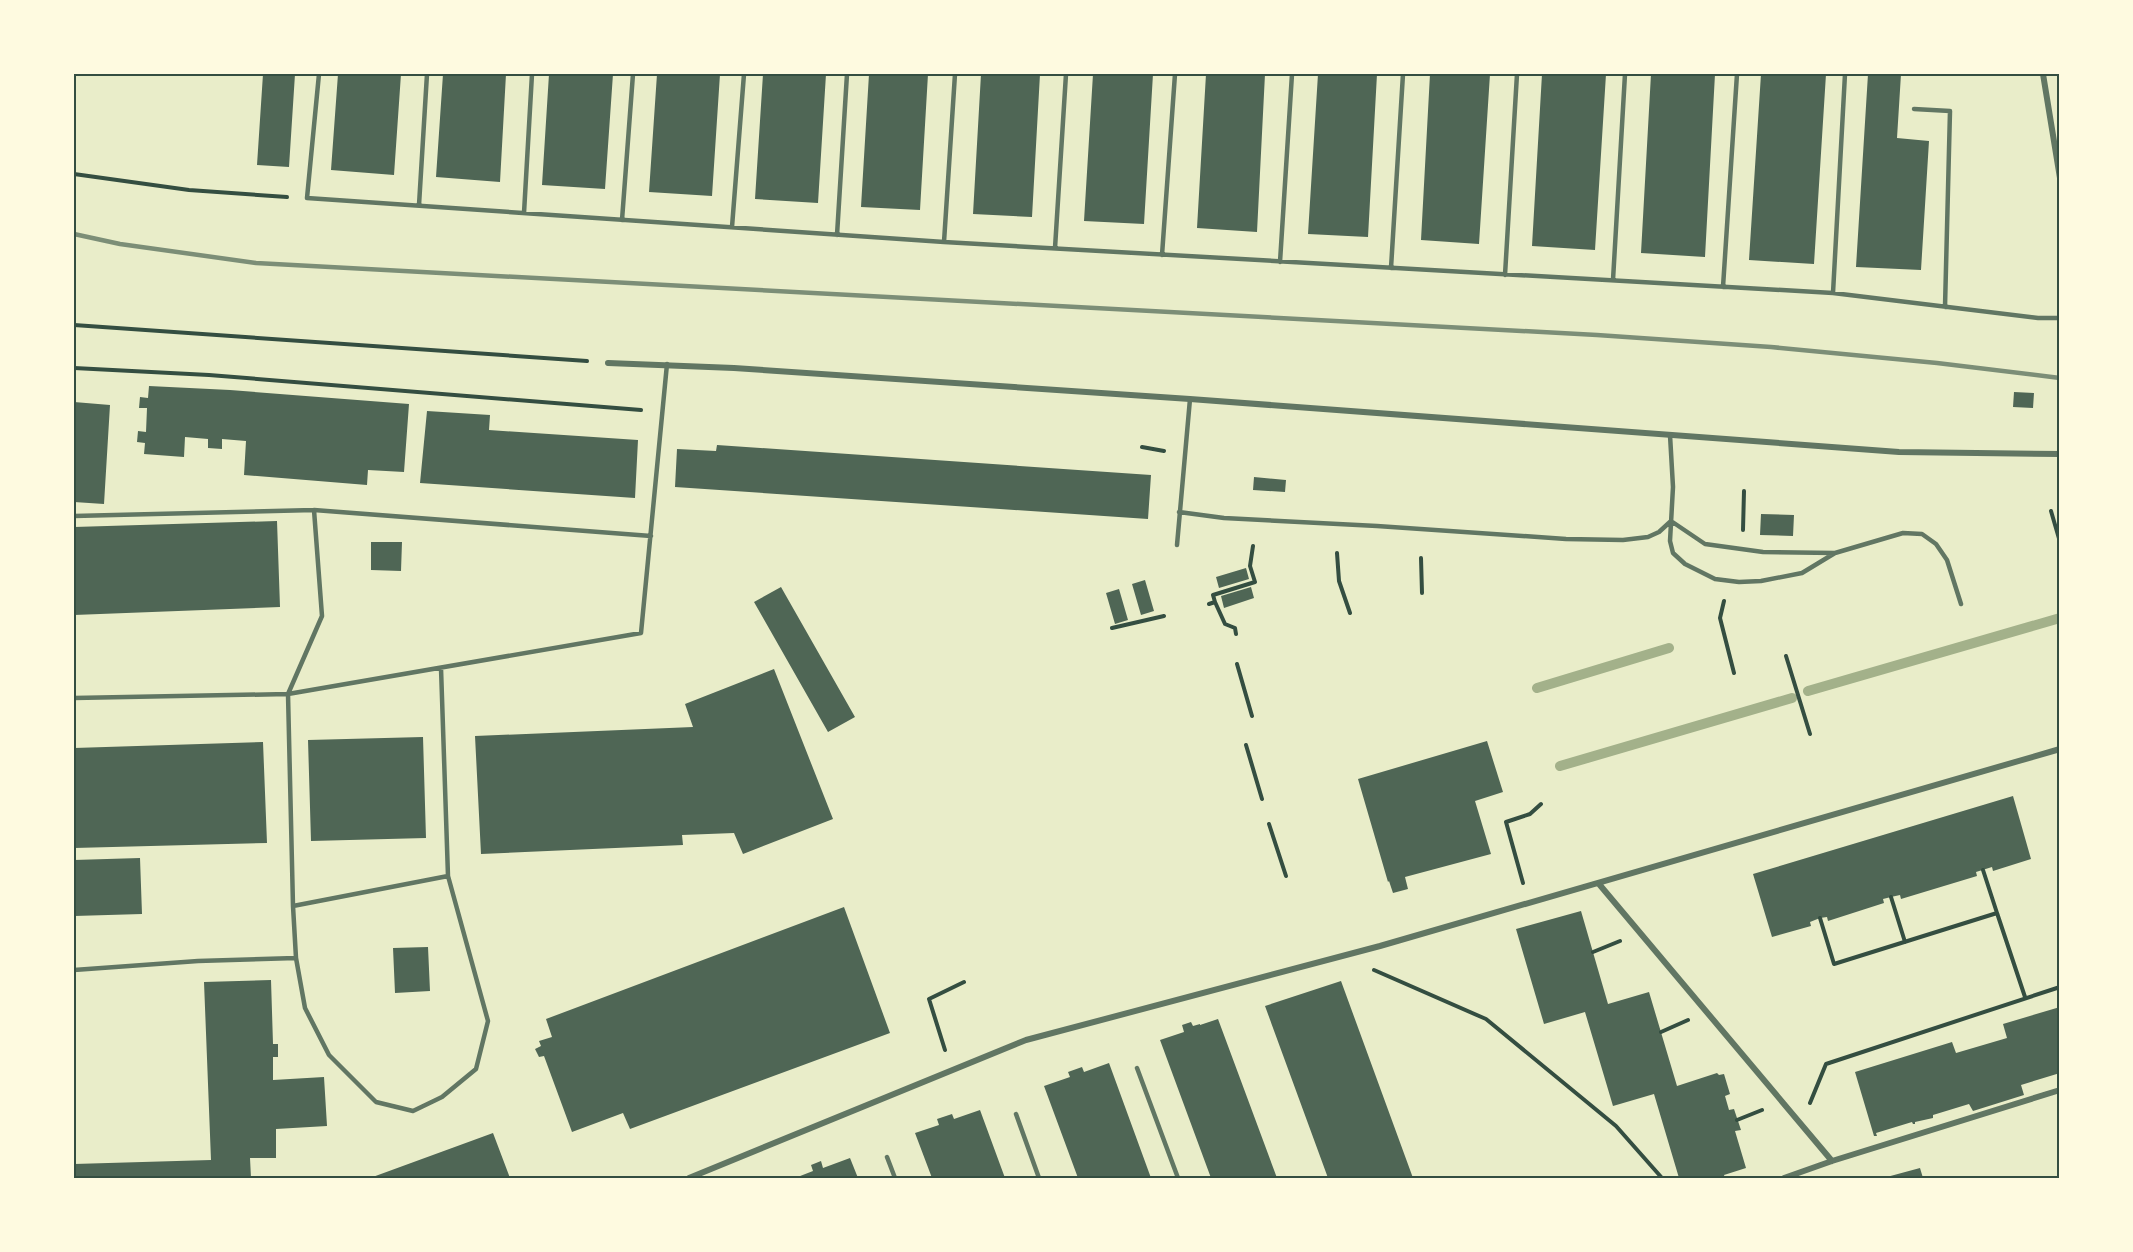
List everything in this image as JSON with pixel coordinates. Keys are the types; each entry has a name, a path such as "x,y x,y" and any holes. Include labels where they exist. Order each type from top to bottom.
{"street":[{"path":"2043,74 2060,178"},
{"path":"608,363 667,364 1190,399 1899,452 2060,454"},
{"path":"688,1179 1026,1040 1343,956 1599,884 2060,748"},
{"path":"1599,884 1832,1161"},
{"path":"1784,1179 1832,1161 2060,1090"}],"lane":[{"path":"318,74 307,198 944,242 1833,293 2038,318 2060,318"},
{"path":"419,206 427,74"},
{"path":"524,213 532,74"},
{"path":"622,220 633,74"},
{"path":"732,227 744,74"},
{"path":"837,235 847,74"},
{"path":"944,242 955,74"},
{"path":"1055,248 1066,74"},
{"path":"1162,255 1175,74"},
{"path":"1281,262 1292,74"},
{"path":"1391,268 1403,74"},
{"path":"1505,274 1517,74"},
{"path":"1613,280 1625,74"},
{"path":"1723,287 1737,74"},
{"path":"1833,293 1845,74"},
{"path":"1914,109 1950,111 1945,307"},
{"path":"74,698 288,694 641,633 667,364"},
{"path":"1177,545 1190,399"},
{"path":"1670,435 1673,487 1670,542 1673,553 1685,564 1715,579 1739,582 1761,581 1802,573 1834,553 1903,533 1922,534 1936,544 1947,560 1961,604"},
{"path":"74,516 314,510 651,536"},
{"path":"314,510 322,616 288,694 296,958 305,1008 329,1054 376,1101 412,1111 442,1097 476,1069 488,1020 448,876 441,668"},
{"path":"1179,512 1224,518 1623,540 1648,537 1659,532 1671,521"},
{"path":"1671,521 1705,544 1763,552 1834,553"},
{"path":"293,906 448,876"},
{"path":"74,970 198,961 296,958"},
{"path":"1137,1068 1178,1179"},
{"path":"1016,1114 1039,1179"},
{"path":"887,1157 895,1179"}],"path":[{"path":"74,174 189,190 307,198"},
{"path":"74,325 608,363"},
{"path":"74,368 209,375 663,411"},
{"path":"1142,447 1164,451"},
{"path":"1742,539 1744,491"},
{"path":"2051,511 2060,542"},
{"path":"1236,634 1235,628 1225,624 1213,595 1255,582 1250,566 1253,546"},
{"path":"1337,553 1339,581 1350,613"},
{"path":"1421,558 1422,593"},
{"path":"1725,595 1720,618 1734,673"},
{"path":"1209,604 1215,602"},
{"path":"1112,628 1164,616"},
{"path":"1786,656 1810,734"},
{"path":"1238,663 1252,717"},
{"path":"1246,745 1262,799"},
{"path":"1528,904 1506,822 1530,814 1541,804"},
{"path":"1269,824 1286,876"},
{"path":"1983,870 2025,997"},
{"path":"1892,897 1905,942"},
{"path":"1820,918 1834,964 1997,913"},
{"path":"1343,956 1486,1019 1616,1126 1662,1179"},
{"path":"951,1069 929,999 964,982"},
{"path":"1801,1125 1826,1065 2060,987"}],"building":[{"path":"263,74 295,74 289,167 257,165"},
{"path":"338,74 401,74 394,175 331,170"},
{"path":"443,74 506,74 500,182 436,177"},
{"path":"549,74 613,74 605,189 542,185"},
{"path":"657,74 720,74 712,196 649,192"},
{"path":"763,74 826,74 818,203 755,199"},
{"path":"869,74 928,74 920,210 861,207"},
{"path":"981,74 1040,74 1032,217 973,214"},
{"path":"1093,74 1153,74 1144,224 1084,221"},
{"path":"1206,74 1265,74 1257,232 1197,228"},
{"path":"1318,74 1377,74 1368,237 1308,234"},
{"path":"1430,74 1490,74 1479,244 1421,240"},
{"path":"1542,74 1606,74 1595,250 1532,246"},
{"path":"1651,74 1715,74 1705,257 1641,253"},
{"path":"1761,74 1826,74 1814,264 1749,260"},
{"path":"1868,74 1901,74 1897,138 1929,141 1921,270 1856,267"},
{"path":"149,386 409,404 404,472 368,470 367,485 244,475 246,441 222,439 222,449 208,448 208,439 185,437 184,457 144,454 145,443 137,442 138,431 146,432 147,408 139,408 140,397 148,398"},
{"path":"2014,392 2034,393 2033,408 2013,407"},
{"path":"74,402 110,405 104,504 74,502"},
{"path":"427,411 490,415 489,430 638,440 635,498 420,483"},
{"path":"717,445 1151,475 1148,519 675,487 677,449 716,451"},
{"path":"1254,477 1286,480 1285,492 1253,490"},
{"path":"1761,514 1794,515 1793,536 1760,535"},
{"path":"277,521 280,607 74,615 74,527"},
{"path":"371,542 402,542 401,571 371,570"},
{"path":"1246,568 1249,579 1219,588 1216,577"},
{"path":"1145,580 1154,611 1141,615 1132,584"},
{"path":"781,587 855,717 828,732 754,602"},
{"path":"1251,587 1254,598 1224,608 1221,596"},
{"path":"1119,589 1128,620 1115,624 1106,593"},
{"path":"774,669 833,819 743,854 734,833 682,835 683,845 481,854 475,736 693,727 685,704"},
{"path":"423,737 426,838 311,841 308,740"},
{"path":"1487,741 1503,792 1475,801 1491,854 1405,877 1408,889 1393,893 1358,779"},
{"path":"263,742 267,843 74,848 74,748"},
{"path":"2013,796 2031,859 1993,871 1992,867 1976,872 1977,876 1901,899 1900,895 1883,899 1884,903 1828,921 1827,917 1820,918 1810,922 1811,926 1772,937 1753,874"},
{"path":"140,858 142,914 74,916 74,860"},
{"path":"844,907 890,1033 630,1129 623,1113 572,1132 544,1056 539,1057 535,1049 541,1046 539,1041 552,1037 546,1019"},
{"path":"1581,911 1608,1004 1649,992 1677,1086 1717,1073 1724,1074 1730,1094 1725,1096 1729,1110 1734,1109 1741,1130 1735,1131 1746,1168 1724,1175 1725,1178 1679,1178 1654,1094 1613,1106 1585,1012 1544,1024 1516,929"},
{"path":"428,947 430,991 395,993 393,948"},
{"path":"271,980 273,1044 278,1044 278,1057 273,1057 273,1080 324,1077 327,1126 276,1129 276,1158 250,1158 251,1178 74,1178 74,1164 211,1160 204,982"},
{"path":"1341,981 1413,1178 1328,1178 1265,1006"},
{"path":"2060,1007 2060,1073 2021,1085 2024,1095 1973,1111 1969,1104 1933,1115 1933,1118 1915,1122 1915,1124 1912,1122 1876,1133 1877,1136 1874,1136 1855,1072 1952,1042 1956,1053 2007,1038 2003,1024"},
{"path":"1218,1019 1277,1178 1211,1178 1160,1040 1184,1032 1182,1025 1191,1022 1193,1026 1200,1025"},
{"path":"1109,1063 1151,1178 1078,1178 1044,1086 1070,1077 1068,1072 1082,1067 1084,1072"},
{"path":"980,1110 1005,1178 932,1178 915,1133 939,1125 937,1119 952,1114 954,1119"},
{"path":"493,1133 510,1178 370,1178"},
{"path":"850,1158 858,1178 795,1178 813,1171 811,1165 821,1161 823,1168"},
{"path":"1920,1168 1923,1178 1883,1178"}],"waterway":[{"path":"1808,691 2060,618"},
{"path":"1537,688 1669,648"},
{"path":"1560,766 1792,698"}],"railway":[{"path":"74,234 120,244 256,263 1597,335 1771,347 2060,378"}]}
